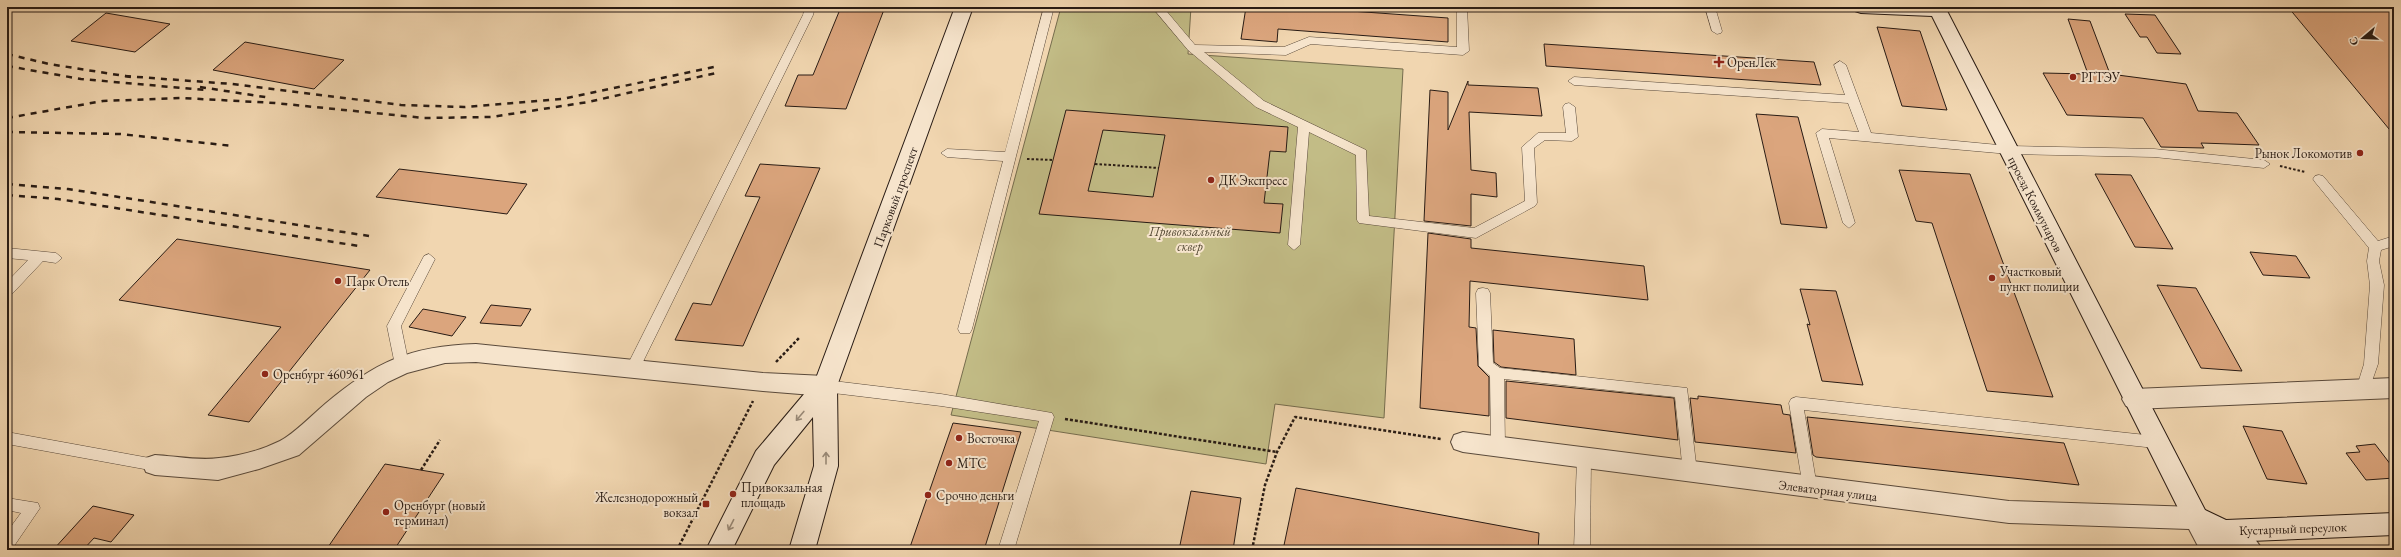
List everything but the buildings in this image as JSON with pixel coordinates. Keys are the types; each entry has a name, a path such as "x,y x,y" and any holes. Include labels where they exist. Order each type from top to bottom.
{"street":[{"name":"Парковый проспект","path":"802,550 826,466 826,386 964,7"},
{"path":"1861,7 1937,9"},
{"name":"проезд Коммунаров","path":"1937,9 2155,442 2196,518 2220,540"},
{"path":"155,465 218,469 250,462 290,448 358,390 380,375 402,365 445,354 476,353 763,382 826,386"},
{"name":"Парковый проспект","path":"719,550 765,458 826,386"},
{"path":"2134,399 2354,391 2394,388"},
{"name":"Элеваторная улица","path":"1463,442 2009,512 2196,518"},
{"name":"Кустарный переулок","path":"2220,540 2394,524"},
{"path":"2220,540 2249,550"}],"lane":[{"path":"633,368 808,15 810,7"},
{"path":"965,329 1011,158 1049,7"},
{"path":"1157,7 1192,48 1260,104 1362,153 1363,220 1476,233 1531,203 1528,147 1542,136 1572,137 1569,107"},
{"path":"1192,48 1286,51 1309,40 1462,51 1462,7"},
{"path":"1710,7 1717,31"},
{"path":"1840,65 1867,138"},
{"path":"1574,81 1852,98"},
{"path":"1294,245 1304,125"},
{"path":"1850,223 1822,133 2009,150 2154,153 2264,164"},
{"path":"947,153 1011,158"},
{"path":"2319,179 2375,247"},
{"path":"2375,247 2394,241"},
{"path":"2354,391 2364,383 2371,364 2377,285 2372,261 2375,247"},
{"path":"7,253 56,258"},
{"path":"7,290 40,256"},
{"path":"402,365 394,326 429,259"},
{"path":"1483,293 1486,366 1497,373 1682,392 1690,472"},
{"path":"1497,373 1498,446"},
{"path":"826,386 941,400 1047,417 1006,550"},
{"path":"1810,487 1796,404 2155,442"},
{"path":"7,438 155,465"},
{"path":"1582,550 1584,458"},
{"path":"7,504 33,508 7,544"}],"path":[{"path":"1011,158 1053,160"},
{"path":"1095,164 1159,168"},
{"path":"2264,164 2307,172 2319,179"},
{"path":"677,550 763,382 777,360 800,337"},
{"path":"1047,417 1278,452"},
{"path":"1252,550 1265,485 1278,452 1295,417 1463,442"},
{"path":"421,470 440,440"}],"green space":[{"name":"Привокзальный сквер","path":"1061,7 1191,7 1188,54 1403,69 1384,418 1275,404 1266,464 951,415"}],"railway":[{"path":"7,54 49,64 131,77"},
{"path":"7,66 81,79 205,90"},
{"path":"125,76 232,84 401,105 464,107 562,99 714,67"},
{"path":"7,118 103,101 182,98 275,103 424,118 491,117 588,102 716,73"},
{"path":"200,87 271,98"},
{"path":"7,132 120,134 233,146"},
{"path":"7,184 68,189 369,236"},
{"path":"7,195 58,199 359,246"}],"place":[{"name":"ОренЛек","path":"1719,62"},
{"name":"РГТЭУ","path":"2073,77"},
{"name":"Рынок Локомотив","path":"2360,153"},
{"name":"ДК Экспресс","path":"1211,180"},
{"name":"Участковый пункт полиции","path":"1992,278"},
{"name":"Парк Отель","path":"338,281"},
{"name":"Оренбург 460961","path":"265,374"},
{"name":"Восточка","path":"959,438"},
{"name":"МТС","path":"949,463"},
{"name":"Привокзальная площадь","path":"733,494"},
{"name":"Срочно деньги","path":"928,495"},
{"name":"Железнодорожный вокзал","path":"706,504"},
{"name":"Оренбург (новый терминал)","path":"386,512"}]}
